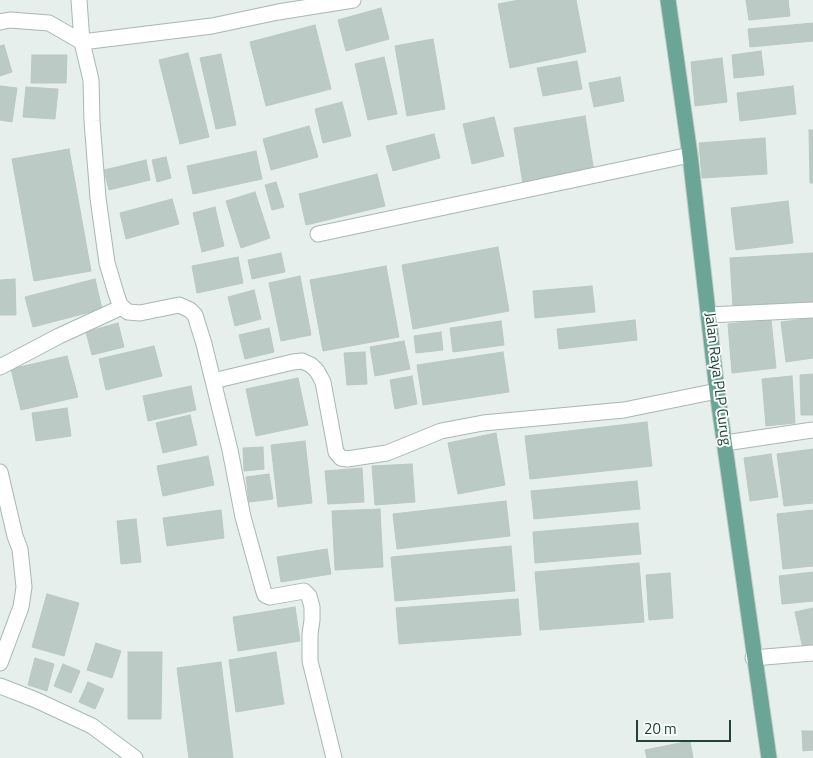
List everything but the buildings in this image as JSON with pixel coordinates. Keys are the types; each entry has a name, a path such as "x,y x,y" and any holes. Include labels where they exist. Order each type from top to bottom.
{"main road":[{"name":"Jalan Raya PLP Curug","path":"668,0 690,155 717,390 753,658 769,758"}],"street":[{"path":"79,0 82,42 90,80 98,198 107,263 122,307 128,312 135,313 179,305 190,310 195,315 230,450 243,517 262,590 265,595 270,597 304,591 309,596 312,607 310,661 334,758"},
{"path":"0,22 10,20 49,23 82,42 212,26 278,12 353,0"},
{"path":"318,234 690,155"},
{"path":"0,367 52,339 122,307"},
{"path":"708,316 813,310"},
{"path":"212,381 294,362 302,361 309,364 317,371 323,382 336,452 341,458 347,459 386,453 440,431 483,423 624,410 717,390"},
{"path":"725,443 813,430"},
{"path":"0,472 15,536 20,549 24,587 21,606 0,662"},
{"path":"753,658 813,653"},
{"path":"0,686 36,700 92,726 136,758"}]}
